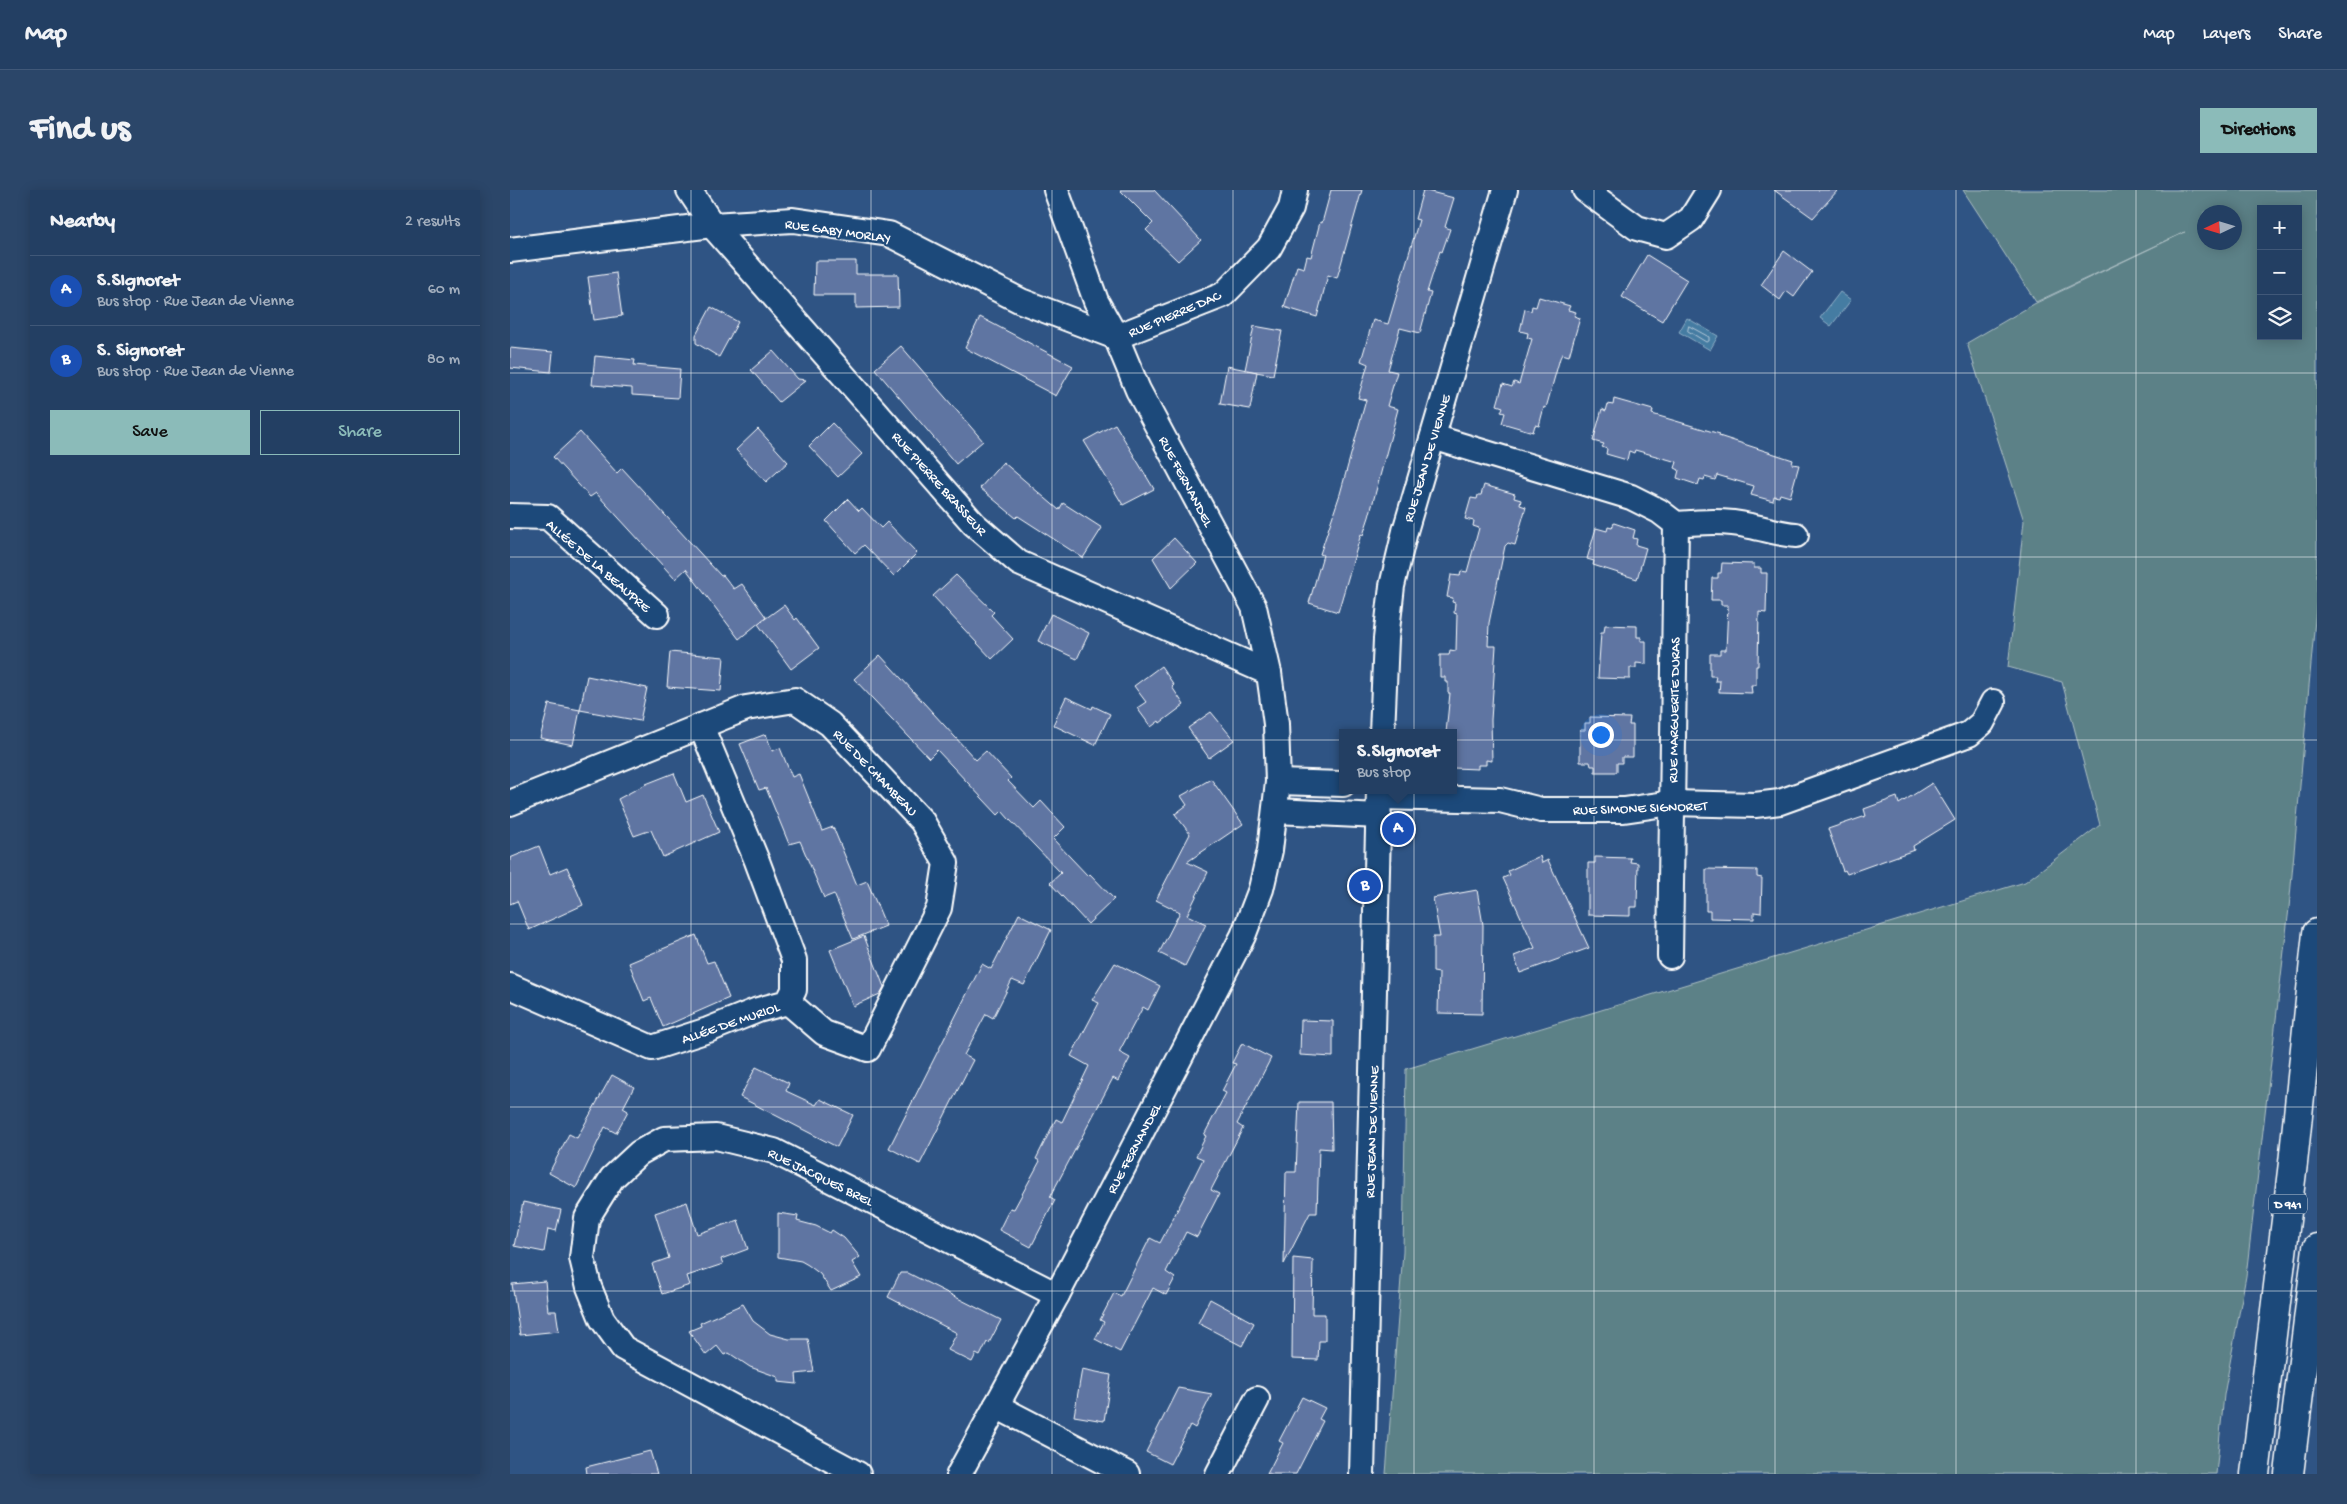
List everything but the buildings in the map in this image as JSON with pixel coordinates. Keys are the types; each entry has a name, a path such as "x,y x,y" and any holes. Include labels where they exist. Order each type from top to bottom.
{"highway":[{"name":"D 941","path":"2255,1474 2293,1163 2317,933"},
{"path":"2289,1474 2317,1248"}],"street":[{"name":"RUE PIERRE BRASSEUR","path":"689,190 712,225 974,524 1019,563 1269,673"},
{"name":"RUE FERNANDEL","path":"959,1474 1057,1295 1243,936 1261,889 1276,811 1278,782 1276,724 1269,673 1254,607 1138,390 1116,337 1096,301 1056,190"},
{"name":"RUE PIERRE DAC","path":"1116,337 1223,295 1269,248 1291,208 1295,190"},
{"name":"RUE JEAN DE VIENNE","path":"1382,729 1386,639 1392,586 1405,531 1505,190"},
{"path":"1585,190 1637,228 1666,236 1691,219 1709,190"},
{"name":"RUE GABY MORLAY","path":"510,250 712,225 793,220 889,234 1021,301 1116,337"},
{"path":"1433,437 1631,497 1659,510 1676,524 1711,522 1749,525 1780,534 1796,535"},
{"name":"ALLÉE DE LA BEAUPRE","path":"510,516 548,517 657,614"},
{"name":"RUE MARGUERITE DURAS","path":"1670,956 1676,524"},
{"name":"RUE DE CHAMBEAU","path":"510,803 746,708 795,700 830,724 922,821 946,863 939,908 868,1049 824,1033 788,1002"},
{"name":"RUE SIMONE SIGNORET","path":"1379,801 1500,800 1541,810 1624,810 1672,803 1756,805 1780,802 1969,734 1982,724 1992,702"},
{"name":"ALLÉE DE MURIOL","path":"510,986 652,1048 708,1030 758,1010 788,1002 794,990 794,960 756,861 700,726"},
{"path":"1278,782 1339,784"},
{"name":"RUE JEAN DE VIENNE","path":"1362,1474 1379,801"},
{"path":"1276,811 1379,801"},
{"name":"RUE JACQUES BREL","path":"858,1474 623,1348 602,1319 588,1287 582,1258 586,1218 612,1178 639,1153 664,1139 716,1137 774,1151 1057,1295"},
{"path":"1218,1474 1257,1399"},
{"path":"996,1406 1127,1474"}],"green space":[{"path":"1963,190 2317,190 2317,597 2289,908 2246,1276 2224,1395 2216,1474 1386,1474 1403,1252 1406,1069 2025,882 2100,825 2062,682 2008,667 2024,521 1967,343 2034,304 2185,232 2036,302"}],"water":[{"path":"1840,292 1851,300 1831,326 1820,318"},
{"path":"1687,318 1718,336 1710,350 1679,332"}],"place":[{"name":"S.SIgnoret","path":"1398,829"},
{"name":"S. Signoret","path":"1365,886"}]}
